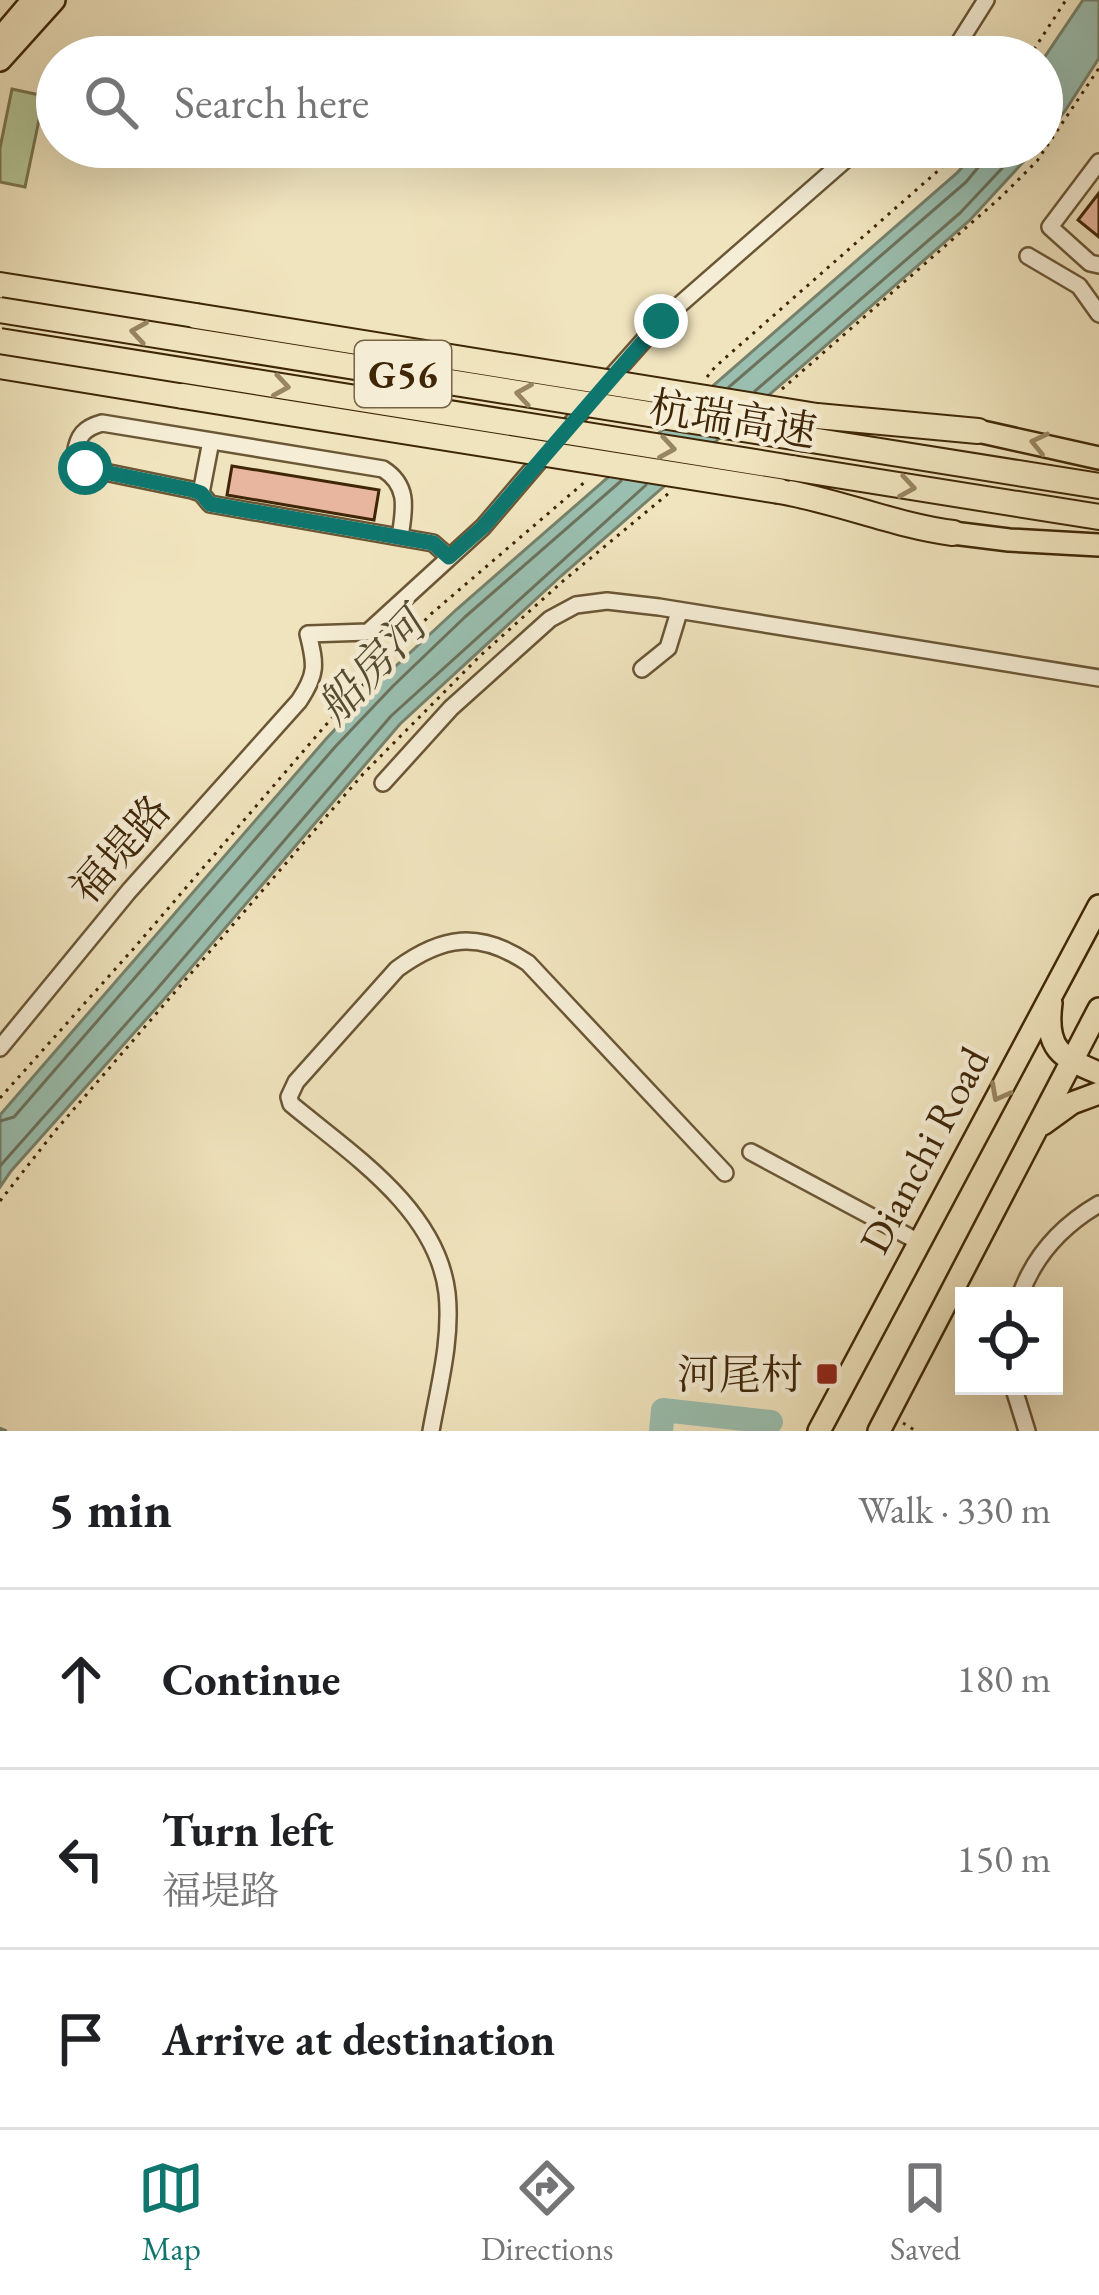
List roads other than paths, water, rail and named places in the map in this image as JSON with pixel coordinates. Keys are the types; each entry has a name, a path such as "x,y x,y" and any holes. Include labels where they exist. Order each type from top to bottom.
{"highway":[{"path":"0,285 817,416 978,431"},
{"name":"杭瑞高速","path":"0,310 1099,486"},
{"name":"杭瑞高速","path":"0,341 1099,517"},
{"path":"0,366 779,491 953,533"}],"main road":[{"path":"0,39 33,0"},
{"path":"0,60 53,0"},
{"path":"978,431 1099,458"},
{"path":"953,533 1099,545"},
{"name":"Dianchi Road","path":"819,1431 1099,906"},
{"path":"1054,990 1049,1025 1057,1052 1099,1073"},
{"path":"879,1431 1099,1009"},
{"path":"1031,1138 1060,1110 1099,1093"}],"street":[{"path":"963,36 986,0"},
{"path":"1099,162 1050,227 1099,266"},
{"path":"400,538 404,490 383,470 102,423 88,427 78,439 75,454 85,468 201,493 210,504 400,538 433,543 449,557 483,527 661,321 836,168"},
{"path":"1028,256 1079,286 1099,314"},
{"path":"201,493 212,441"},
{"name":"福堤路","path":"0,1048 129,891 299,701 313,680 315,660 308,634 368,632 449,557"},
{"path":"383,783 451,708 550,619 576,605 607,601 659,607 1099,678"},
{"path":"642,669 668,648 679,612"},
{"path":"431,1431 447,1337 447,1292 439,1262 408,1208 291,1104 290,1097 296,1082 397,969 440,944 461,940 508,950 528,963 725,1173"},
{"path":"752,1152 920,1242"},
{"path":"1023,1287 1045,1250 1070,1223 1099,1204"},
{"path":"1016,1395 1027,1431"}],"water":[{"path":"1083,0 1099,0 1099,58 1063,114 1063,36 1059,36"},
{"path":"961,168 1018,168 969,221 561,576 400,724 0,1187 0,1115 384,677"}],"waterway":[{"path":"661,1431 663,1410 771,1422"},
{"path":"0,1429 5,1431"}],"place":[{"name":"河尾村","path":"827,1374"}],"water label":[{"name":"船房河","path":"371,666"}]}
